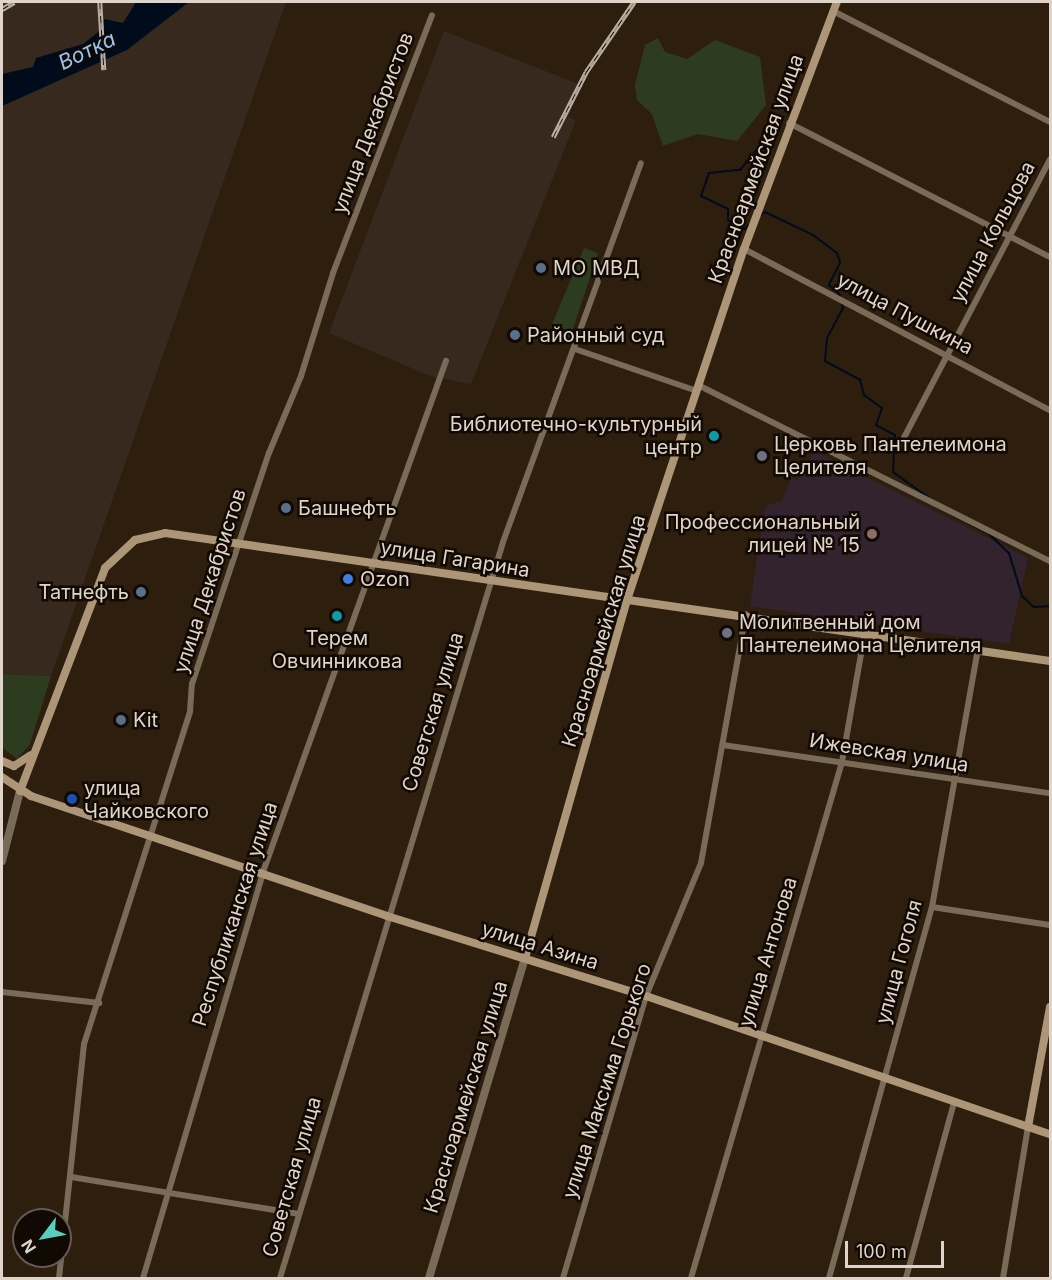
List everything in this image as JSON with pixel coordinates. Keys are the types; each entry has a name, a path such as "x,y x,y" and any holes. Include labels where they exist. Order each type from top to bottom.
{"main road":[{"name":"Красноармейская улица","path":"525,958 627,600 788,123 837,2"},
{"name":"улица Гагарина","path":"20,791 97,586 114,557 135,540 165,533 242,541 490,582 746,614 1050,660"},
{"path":"2,761 21,764 35,750"},
{"name":"улица Азина","path":"2,777 20,791 152,834 387,916 646,996 884,1080 1050,1134"},
{"path":"1028,1127 1050,1007"}],"street":[{"path":"833,11 1050,122"},
{"name":"улица Декабристов","path":"59,1278 71,1177 75,1092 84,1044 99,1003 190,711 192,684 333,273 432,15"},
{"path":"788,123 1050,256"},
{"name":"улица Кольцова","path":"898,448 1050,159"},
{"name":"Советская улица","path":"280,1278 387,916 490,582 641,163"},
{"name":"улица Пушкина","path":"744,249 1050,411"},
{"path":"575,349 698,388 1050,561"},
{"name":"Республиканская улица","path":"143,1278 167,1189 263,872 446,361"},
{"name":"улица Максима Горького","path":"563,1278 646,996 701,863 746,614"},
{"name":"улица Антонова","path":"691,1278 760,1035 842,762 865,632"},
{"name":"улица Гоголя","path":"830,1278 932,907 957,780 978,649"},
{"name":"Ижевская улица","path":"723,745 1050,793"},
{"path":"2,861 20,791"},
{"path":"932,907 1050,925"},
{"name":"Красноармейская улица","path":"429,1278 525,958"},
{"path":"2,992 99,1003"},
{"path":"906,1278 954,1102"},
{"path":"1003,1278 1028,1127"},
{"path":"71,1177 167,1189 299,1214"}],"shaded area":[{"path":"2,2 286,2 51,676 2,674"},
{"path":"444,31 581,85 568,117 576,120 471,384 430,376 329,333"},
{"name":"Профессиональный лицей № 15","path":"815,451 1028,558 1009,644 750,606 764,511 767,505 782,501 791,478 797,480"}],"green space":[{"path":"658,38 665,52 687,59 715,40 760,57 766,105 737,141 698,134 663,146 652,114 637,100 635,85 645,45"},
{"path":"584,248 598,253 568,344 548,334"},
{"path":"2,674 51,676 30,744 17,759 2,747"}],"water":[{"name":"Вотка","path":"136,2 189,2 127,50 2,106 2,74 33,67 36,58 83,44 101,30 104,19 123,23"}],"waterway":[{"path":"750,224 744,229 728,220 728,209 701,196 709,173 740,170 757,149"},
{"path":"761,215 765,212 813,235 837,253 840,263 829,285 840,295 843,308 827,338 825,361 860,380 864,395 882,408 876,425 895,435 893,472 932,500"},
{"path":"937,507 989,534 1009,553 1022,596 1034,607 1050,606"}],"railway":[{"path":"2,9 14,2"},
{"path":"100,2 104,70"},
{"path":"553,137 586,72 634,2"}],"place":[{"name":"МО МВД","path":"541,268"},
{"name":"Районный суд","path":"515,335"},
{"name":"Библиотечно-культурный центр","path":"714,436"},
{"name":"Церковь Пантелеимона Целителя","path":"762,456"},
{"name":"Башнефть","path":"286,508"},
{"name":"Профессиональный лицей № 15","path":"872,534"},
{"name":"Ozon","path":"348,579"},
{"name":"Татнефть","path":"141,592"},
{"name":"Терем Овчинникова","path":"337,616"},
{"name":"Молитвенный дом Пантелеимона Целителя","path":"727,633"},
{"name":"Kit","path":"121,720"},
{"name":"улица Чайковского","path":"72,799"}]}
